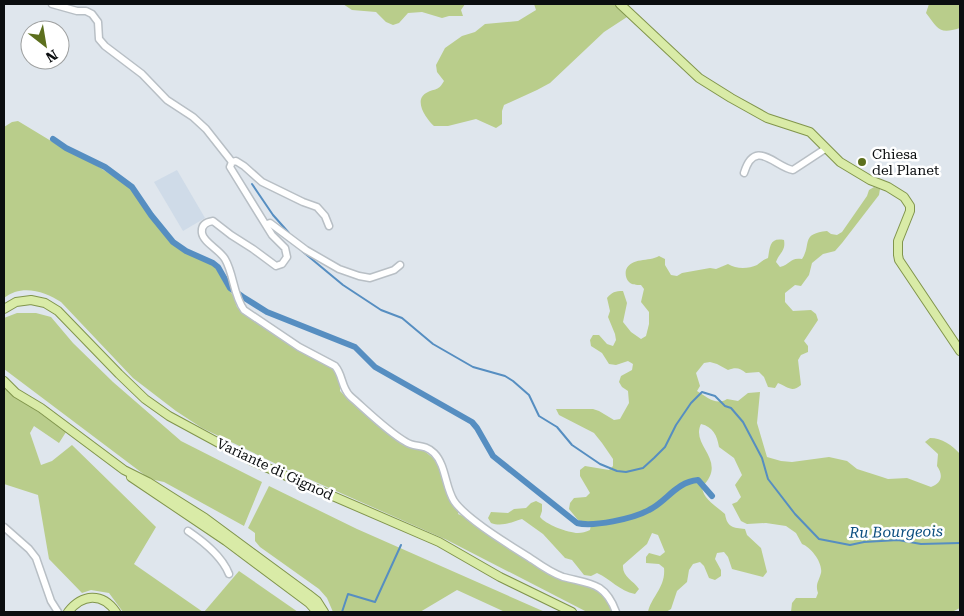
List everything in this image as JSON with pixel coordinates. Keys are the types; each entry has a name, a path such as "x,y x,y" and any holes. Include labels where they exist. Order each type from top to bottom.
{"main road":[{"path":"620,4 699,78 767,118 810,132 840,162 870,180 888,187 907,200 910,211 898,241 899,260 960,351"},
{"name":"Variante di Gignod","path":"4,309 16,302 30,300 45,303 58,311 145,398 169,416 254,462 439,542 500,577 572,612"},
{"path":"4,380 16,393 41,408 124,470 137,482 233,546 309,603 317,612"},
{"path":"124,470 148,482 205,518 308,594 324,612"},
{"path":"68,612 79,601 94,597 107,603 116,612"}],"street":[{"path":"52,4 92,14 98,22 98,39 142,74 167,100 193,117 206,129 232,162"},
{"path":"744,173 747,165 759,155 766,155 788,169 793,170 825,149"},
{"path":"232,162 230,167 276,240 285,248 287,257 282,264 276,266 213,221 206,222 202,227 202,235 226,260 239,303 248,313 299,347 335,366 345,391 400,438 408,444 424,446 432,450 437,456 454,502 460,508 549,571 597,586 606,592 616,612"},
{"path":"232,162 239,162 255,178 274,190 317,207 325,216 329,226"},
{"path":"267,224 270,223 310,253 339,269 359,276 370,278 394,270 400,265"},
{"path":"4,527 29,549 36,558 51,601 58,612"},
{"path":"188,531 225,563 229,574"}],"shaded area":[{"path":"177,170 205,218 183,231 154,182"}],"green space":[{"path":"343,4 465,4 461,10 463,16 442,18 422,12 408,13 399,23 393,25 386,22 376,12 352,10"},
{"path":"534,4 616,4 626,13 627,17 604,32 550,83 504,105 502,124 496,128 476,119 448,126 434,126 424,114 421,99 423,95 439,88 444,81 437,72 436,65 445,48 462,36 475,32 485,24 518,21 536,10"},
{"path":"929,4 960,4 960,28 947,31 939,29 926,13"},
{"path":"18,121 61,147 91,162 130,187 170,241 188,253 214,265 233,295 237,307 243,314 335,370 340,383 340,391 346,397 406,446 422,449 436,459 450,497 459,511 458,514 467,518 547,572 597,588 603,593 613,612 587,612 447,540 293,472 202,428 133,378 61,302 55,298 40,292 25,290 18,291 4,298 4,127"},
{"path":"874,187 880,189 879,195 842,243 835,251 823,254 812,263 809,275 801,286 795,285 785,293 785,302 793,311 811,310 816,314 818,320 804,341 808,346 808,352 801,355 798,360 801,385 795,389 787,388 778,383 775,388 768,387 764,377 759,372 746,373 736,368 728,370 710,362 704,363 696,373 700,386 697,391 719,402 727,399 738,401 748,393 760,392 757,423 767,457 781,461 792,462 829,457 847,461 857,469 888,479 907,478 931,487 939,481 941,476 937,466 938,454 925,442 930,438 934,438 954,448 960,454 960,608 952,612 791,612 792,603 796,598 816,598 818,593 817,585 821,573 818,560 809,548 802,544 796,533 786,526 766,523 747,524 741,521 732,504 741,497 735,485 742,475 734,458 719,447 714,432 709,427 701,424 700,439 711,461 712,469 702,487 703,491 710,502 725,514 729,524 745,529 747,535 761,548 767,572 763,577 732,569 724,552 717,553 715,559 721,570 721,576 715,580 709,578 704,566 700,562 693,564 689,570 687,582 677,591 671,609 666,612 648,612 661,586 664,575 664,568 659,564 646,563 646,557 649,553 660,556 665,552 658,535 652,533 647,544 623,565 624,573 639,589 635,594 624,590 597,573 591,576 584,575 572,560 565,558 543,534 522,519 511,523 491,523 488,518 491,512 508,513 514,509 526,508 536,501 542,504 540,517 552,525 574,533 590,530 591,524 578,520 569,509 570,503 574,498 586,497 590,493 580,476 580,470 585,466 609,470 613,466 613,459 594,433 559,415 556,409 593,409 614,420 620,419 629,403 628,391 619,382 621,376 632,370 633,364 628,361 616,365 609,364 602,353 591,346 590,340 593,335 599,335 607,344 613,346 616,340 608,317 610,311 607,298 612,293 620,291 623,291 627,303 623,322 631,332 641,339 646,336 649,312 641,302 644,289 641,285 628,281 626,270 628,266 636,261 659,256 665,259 665,265 671,275 677,276 682,273 710,268 716,269 728,264 738,268 750,267 768,258 771,244 775,240 784,240 783,249 776,262 780,267 784,266 795,259 802,259 808,240 813,235 827,231 837,235 842,232 867,196 869,190"},
{"path":"17,313 36,313 51,317 73,343 113,382 181,441 262,482 244,526 164,482 150,479 4,369 4,318"},
{"path":"4,387 66,432 59,443 34,426 30,433 41,465 52,461 72,445 156,527 134,564 203,612 123,612 109,593 91,590 82,593 49,559 38,495 4,484"},
{"path":"269,486 357,529 545,612 505,612 457,590 420,612 333,612 327,598 319,589 260,547 255,541 255,533 248,528"},
{"path":"239,571 298,612 204,612"}],"waterway":[{"path":"53,139 66,148 105,167 132,187 151,215 173,242 186,251 213,263 218,267 230,288 243,297 267,312 355,347 375,367 472,422 493,456 577,523 603,523 642,513 690,481 698,480 712,496"},
{"name":"Ru Bourgeois","path":"252,184 273,215 289,233"},
{"name":"Ru Bourgeois","path":"302,251 343,285 381,310 402,318 433,344 473,367 505,376 513,381 529,395 539,416 557,427 572,445 600,464 617,471 626,472 643,468 665,447 676,425 691,403 702,392 715,396 725,406 731,408 743,422 762,458 768,479 795,514 819,539 850,545 864,542 898,540 921,544 960,543"},
{"path":"342,612 348,594 375,602 401,545"}],"place":[{"name":"Chiesa del Planet","path":"862,162"}]}
